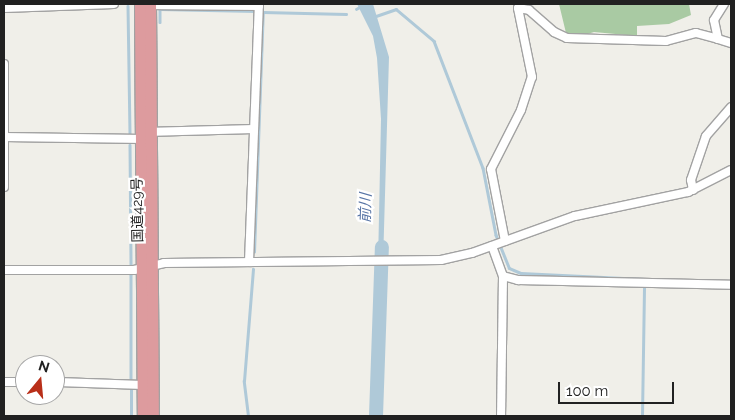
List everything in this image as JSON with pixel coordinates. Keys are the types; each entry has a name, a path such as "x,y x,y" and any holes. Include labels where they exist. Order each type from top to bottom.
{"highway":[{"name":"国道429号","path":"143,416 148,385 146,135 150,5"},
{"name":"国道429号","path":"148,385 153,416"}],"street":[{"path":"4,8 114,4"},
{"path":"718,39 714,20 724,4"},
{"path":"150,5 259,8 249,262"},
{"path":"501,416 503,276 491,169 521,110 532,77 518,8 529,10 554,32 579,40 667,41 696,33 731,43"},
{"path":"4,64 4,187"},
{"path":"693,190 691,180 706,136 731,107"},
{"path":"4,137 146,135 254,130"},
{"path":"4,270 449,258 498,244 575,216 693,190 731,170"},
{"path":"503,276 518,280 731,284"},
{"path":"65,382 148,385"}],"green space":[{"path":"559,4 689,4 691,15 669,24 637,26 637,36 594,32 581,36 566,33"}],"water":[{"path":"357,4 373,4 389,57 383,264 378,264 381,119 377,58 373,36"}],"waterway":[{"path":"356,9 365,4"},
{"path":"128,6 130,134"},
{"path":"160,9 258,11"},
{"path":"160,9 160,22"},
{"path":"376,16 396,9 434,41 483,168 496,235 509,268 521,273 644,279"},
{"path":"263,12 346,14"},
{"path":"254,252 263,12"},
{"path":"130,145 131,265"},
{"name":"前川","path":"376,416 382,247"},
{"path":"248,416 244,381 253,269"},
{"path":"131,275 131,380"},
{"path":"642,416 644,288"},
{"path":"131,387 131,416"}]}
